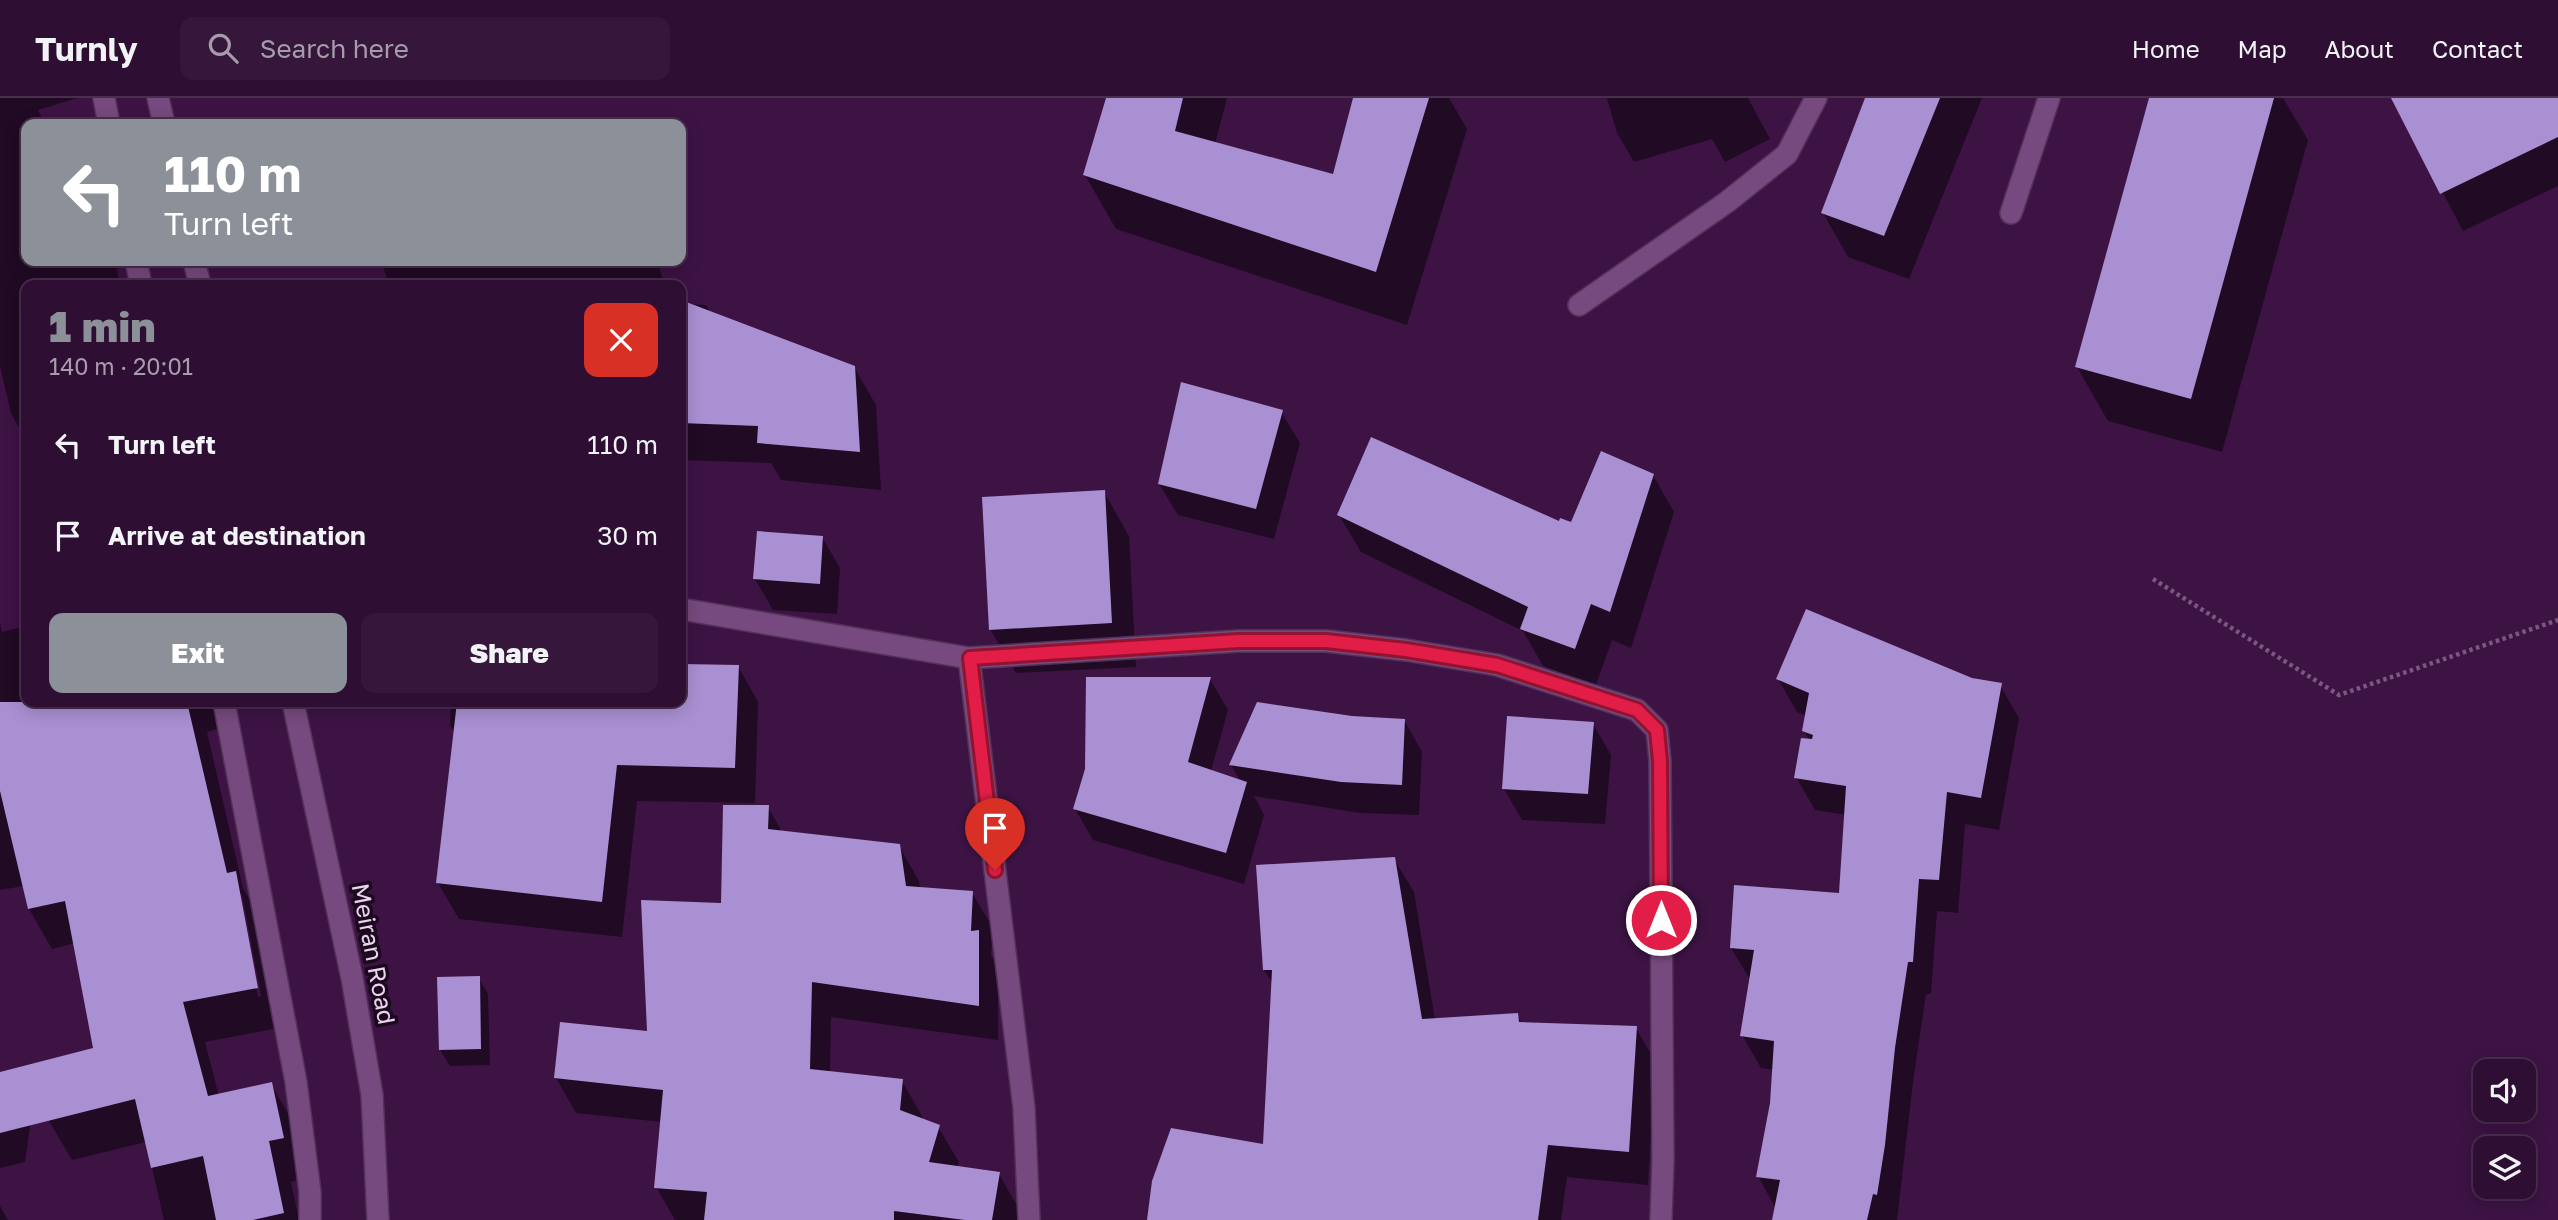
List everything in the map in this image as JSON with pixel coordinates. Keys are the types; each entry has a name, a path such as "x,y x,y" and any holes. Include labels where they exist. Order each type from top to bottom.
{"street":[{"path":"104,98 108,119"},
{"path":"158,98 163,119"},
{"path":"1580,305 1727,202 1787,154 1816,98"},
{"path":"2011,213 2049,98"},
{"path":"686,610 970,658 1239,641 1326,641 1406,650 1497,665 1637,710 1657,730 1660,761 1663,1145 1661,1220"},
{"path":"970,658 1024,1108 1029,1220"},
{"path":"225,707 296,1082 310,1192 310,1220"},
{"name":"Meiran Road","path":"293,707 352,978 368,1069 372,1095 378,1220"}],"path":[{"path":"2153,579 2339,695 2558,620"}],"building":[{"path":"1106,98 1183,98 1175,131 1333,174 1353,98 1429,98 1376,272 1083,175"},
{"path":"1865,98 1940,98 1884,236 1821,213"},
{"path":"2149,98 2274,98 2191,399 2075,367"},
{"path":"2391,98 2558,98 2558,137 2440,194"},
{"path":"686,302 855,366 860,452 757,443 758,426 686,423"},
{"path":"1181,382 1283,410 1256,509 1158,484"},
{"path":"1371,437 1559,521 1560,518 1571,522 1601,451 1654,474 1610,612 1591,604 1575,649 1520,629 1528,607 1337,515"},
{"path":"1105,490 1112,623 989,630 982,497"},
{"path":"757,531 823,536 820,584 753,579"},
{"path":"1806,609 1972,678 2002,683 1981,798 1947,792 1939,880 1919,879 1913,962 1908,962 1877,1195 1873,1194 1867,1220 1772,1220 1780,1180 1756,1177 1770,1103 1774,1041 1740,1036 1754,950 1730,948 1734,885 1839,893 1846,786 1794,778 1801,738 1812,739 1813,735 1802,731 1809,693 1776,679"},
{"path":"686,664 739,665 735,768 617,765 602,902 436,883 456,707 686,707"},
{"path":"1086,677 1211,677 1188,762 1247,782 1226,853 1073,809 1085,769"},
{"path":"0,702 21,702 21,707 188,707 227,873 236,871 258,988 183,1002 208,1096 272,1082 284,1138 269,1141 284,1213 253,1220 216,1220 203,1156 151,1168 135,1099 0,1133 0,1072 93,1048 65,901 28,909 0,791"},
{"path":"1257,702 1352,716 1405,719 1402,785 1341,782 1229,765"},
{"path":"1507,716 1594,722 1588,794 1502,789"},
{"path":"723,805 769,805 768,829 900,844 906,886 973,891 971,931 979,930 979,1006 812,982 810,1069 903,1079 900,1110 940,1125 929,1162 1000,1172 992,1220 965,1220 894,1211 894,1220 704,1220 707,1192 654,1188 663,1090 554,1078 560,1022 647,1031 641,900 721,903"},
{"path":"1395,857 1422,1019 1518,1013 1519,1022 1637,1026 1629,1152 1548,1145 1538,1220 1147,1220 1152,1181 1171,1128 1263,1144 1272,970 1263,970 1256,865"},
{"path":"480,976 481,1049 439,1050 437,977"}],"route":[{"path":"995,870 970,658 1239,641 1326,641 1406,650 1497,665 1637,710 1657,730 1660,761 1661,920"}]}
